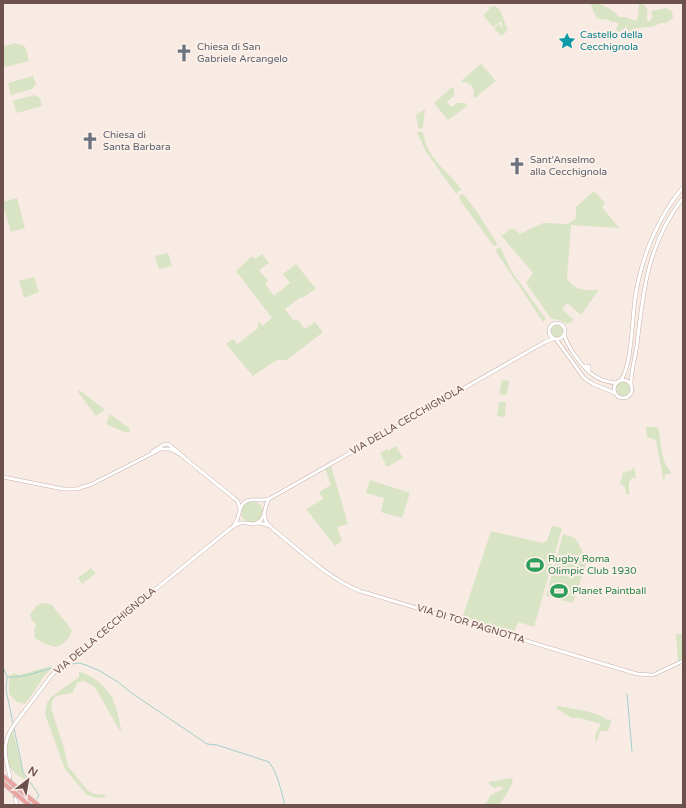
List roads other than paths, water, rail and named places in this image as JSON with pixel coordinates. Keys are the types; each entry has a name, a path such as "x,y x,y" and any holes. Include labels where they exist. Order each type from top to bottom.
{"highway":[{"path":"3,776 38,805"},
{"path":"3,783 29,805"}],"street":[{"path":"615,393 614,389 617,383 621,380 627,368 635,300 644,259 659,223 670,204 683,187"},
{"path":"548,334 562,348 584,378 591,383 615,393 620,397 627,397 632,392 631,384 647,274 653,254 663,231 683,198"},
{"path":"545,342 549,327 556,323 564,326 564,334 568,344 572,351 577,353 577,358 582,365 592,375 609,383 617,383"},
{"path":"554,339 562,337 564,334"},
{"name":"VIA DELLA CECCHIGNOLA","path":"231,528 237,521 242,504 246,501 251,499 269,499 545,342 554,339"},
{"path":"621,380 625,380 631,384"},
{"path":"3,477 63,489 77,489 92,484 148,456 160,446 165,444 172,446 234,498 238,502 240,509"},
{"path":"234,498 246,501"},
{"path":"256,523 261,520 266,503 269,499"},
{"path":"257,500 261,503 264,512"},
{"name":"VIA DI TOR PAGNOTTA","path":"264,512 266,522 273,529 333,577 360,591 637,674 653,675 683,661"},
{"path":"239,514 247,523"},
{"name":"VIA DELLA CECCHIGNOLA","path":"10,777 5,746 8,734 56,671 231,528 238,524 256,523"},
{"name":"VIA DI TOR PAGNOTTA","path":"256,523 265,524 273,529"},
{"path":"16,800 17,805"}],"waterway":[{"path":"65,665 79,663 100,671 207,744 217,745 269,762 277,777 285,805"},
{"path":"3,667 7,677 6,690 13,723"},
{"path":"7,677 26,676 57,667"},
{"path":"627,694 632,751"},
{"path":"14,728 23,772 39,795 37,799"}],"tunnel":[{"path":"10,777 15,799"}],"place":[{"name":"Castello della Cecchignola","path":"567,41"},
{"name":"Chiesa di San Gabriele Arcangelo","path":"184,53"},
{"name":"Chiesa di Santa Barbara","path":"90,141"},
{"name":"Sant’Anselmo alla Cecchignola","path":"517,166"},
{"name":"Rugby Roma Olimpic Club 1930","path":"535,565"},
{"name":"Planet Paintball","path":"559,591"}]}
